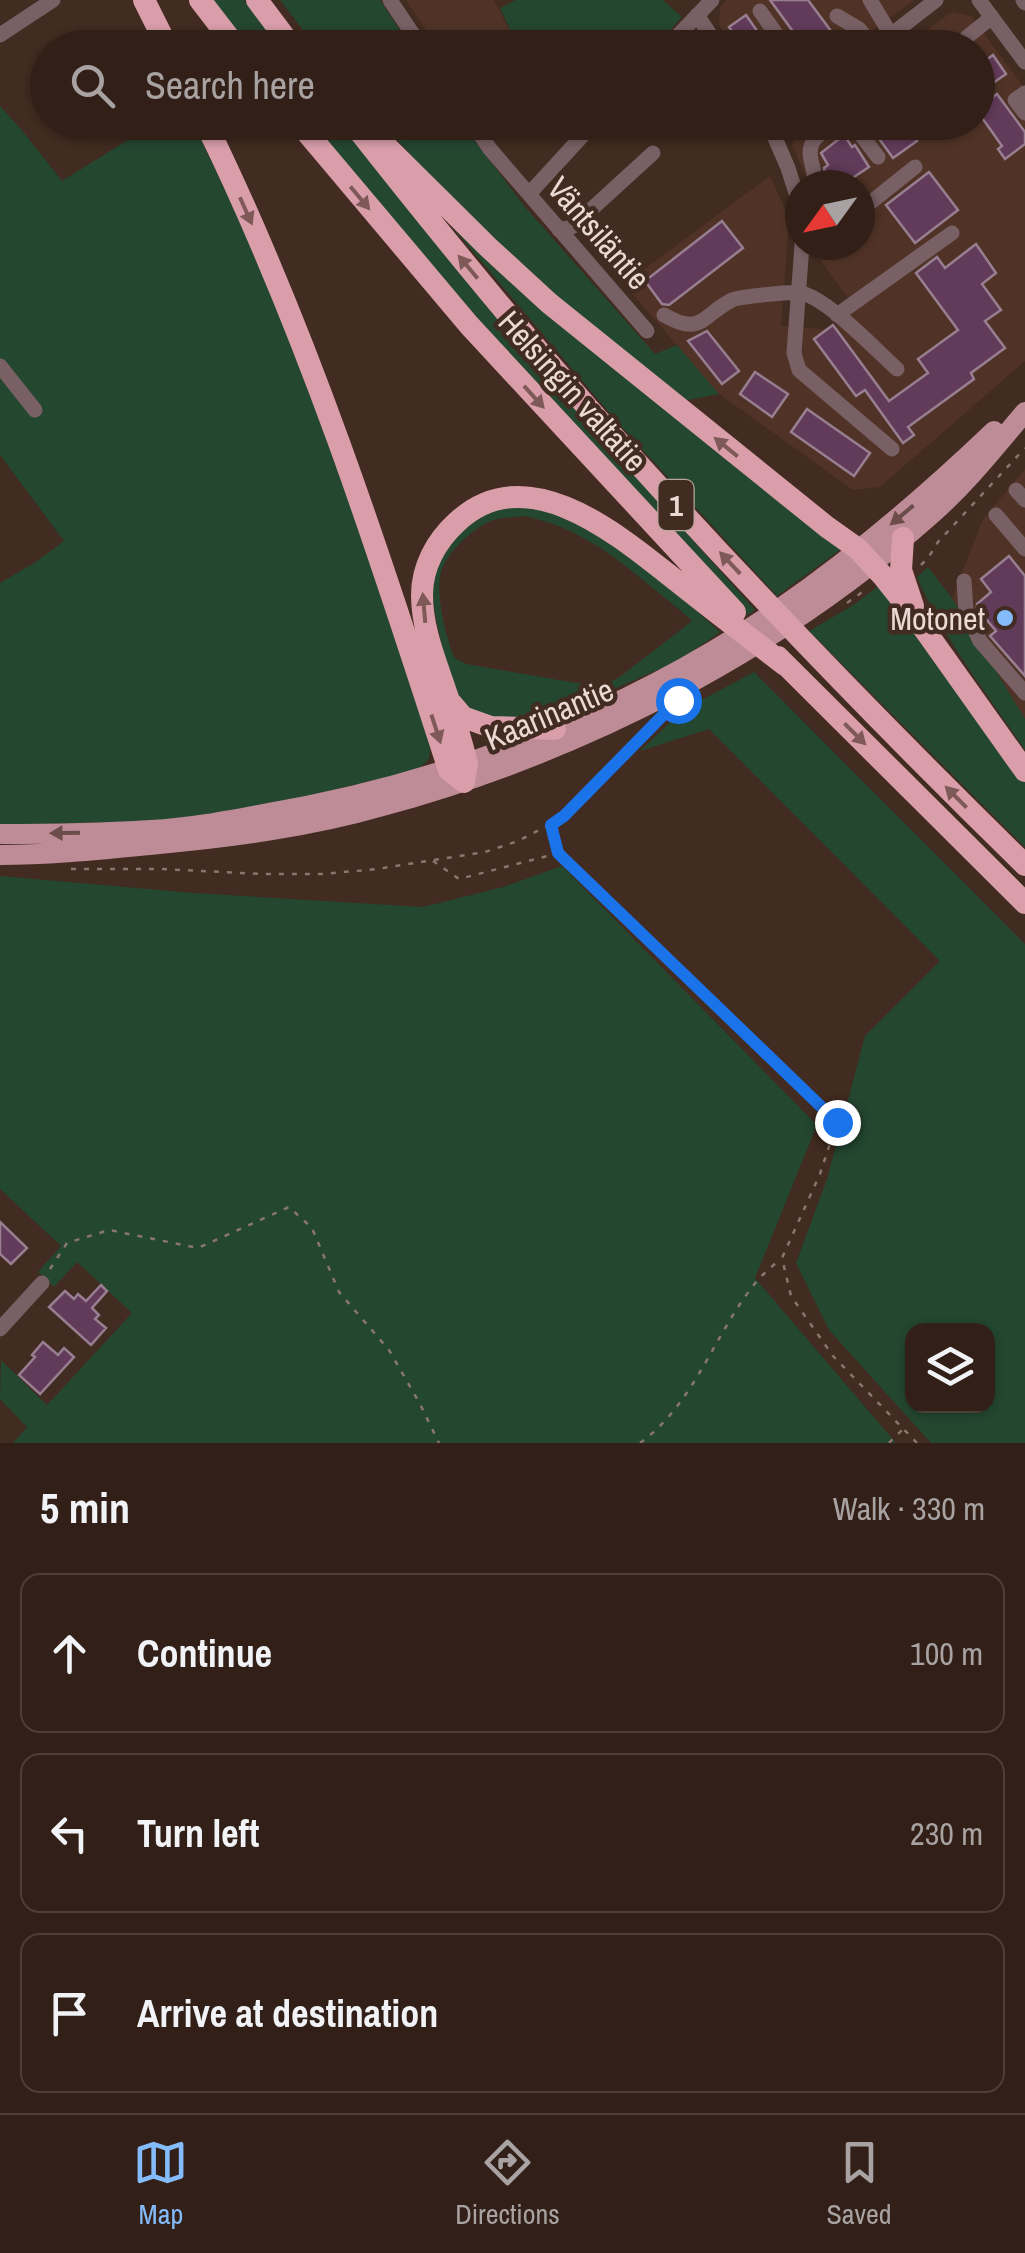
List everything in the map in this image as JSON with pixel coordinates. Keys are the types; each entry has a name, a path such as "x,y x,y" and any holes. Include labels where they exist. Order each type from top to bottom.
{"highway":[{"path":"144,0 159,30"},
{"path":"200,0 223,30"},
{"path":"257,0 280,30"},
{"path":"213,140 261,244 335,430 460,772"},
{"name":"Helsingin valtatie","path":"313,140 469,324 682,557 1025,903"},
{"name":"Helsingin valtatie","path":"366,140 496,301 664,492 800,639 1025,865"},
{"path":"381,140 549,303 878,565 1025,770"},
{"path":"460,772 449,701 424,616 422,581 435,548 459,519 485,504 532,498 564,506 614,532 786,665"},
{"path":"878,565 900,557 902,538"},
{"path":"449,701 463,717 491,727 555,729"}],"main road":[{"name":"Kaarinantie","path":"0,834 154,830 213,823 376,792 555,748 616,721 704,664 741,634 825,598 878,565 932,489 1025,402"},
{"path":"902,538 970,478 1025,412"},
{"name":"Kaarinantie","path":"0,855 216,839 381,807 704,664"}],"street":[{"path":"0,35 53,0"},
{"path":"390,0 410,30"},
{"path":"683,30 712,0"},
{"path":"870,0 878,30"},
{"path":"899,30 936,0"},
{"path":"979,0 1025,62"},
{"path":"760,11 773,30"},
{"path":"697,15 707,30"},
{"path":"838,16 861,30"},
{"path":"976,30 992,17"},
{"path":"1025,93 1016,100 1025,113"},
{"name":"Väntsiläntie","path":"484,140 647,331"},
{"path":"528,194 578,140"},
{"path":"776,140 788,170"},
{"path":"812,140 809,155 814,170"},
{"path":"865,140 878,157"},
{"path":"560,230 572,227 653,153"},
{"path":"875,198 916,167"},
{"path":"837,315 952,232"},
{"path":"801,260 794,353 799,370 892,449"},
{"path":"664,315 678,323 700,324 733,299 800,292 837,315 897,369"},
{"path":"0,366 36,410"},
{"path":"996,515 1025,548"},
{"path":"964,581 966,611 980,641 1025,693"},
{"path":"0,1328 42,1283"}],"path":[{"path":"825,598 852,600 878,565 914,568 925,562 938,542 1025,448"},
{"path":"58,869 323,874 485,852 518,841 564,816 666,714"},
{"path":"551,825 558,853 837,1122 820,1174 782,1258 754,1283 705,1366 662,1427 640,1443"},
{"path":"432,860 459,879 558,853"},
{"path":"42,1283 67,1243 95,1234 109,1230 198,1248 289,1207 312,1228 339,1292 389,1350 439,1443"},
{"path":"782,1258 791,1296 834,1356 917,1443"},
{"path":"889,1443 904,1429"}],"shaded area":[{"path":"406,0 494,0 509,30 426,30"},
{"path":"727,0 914,0 873,30 722,30 720,7"},
{"path":"952,12 971,16 981,30 927,30"},
{"path":"995,48 1025,89 1025,361 880,487 853,490 719,394 624,284 770,176 785,209 781,326 835,330 848,298 820,260 875,260 875,170 803,170 792,145 794,140 995,140"},
{"path":"1025,469 1025,719 952,598 983,519"}],"green space":[{"path":"212,0 244,0 268,30 236,30"},
{"path":"280,0 380,0 400,30 303,30"},
{"path":"516,0 663,0 682,17 670,30 510,30 500,8"},
{"path":"0,106 62,181 128,140 201,140 312,394 388,614 430,747 429,759 417,770 273,804 163,821 0,825 0,583 64,541 0,455"},
{"path":"325,140 354,140 597,432 755,610 748,615 479,320"},
{"path":"397,140 474,140 526,208 655,354 677,345 719,394 684,401 586,323 471,222"},
{"path":"443,216 840,550 777,596 618,423"},
{"path":"501,507 535,507 566,517 637,559 720,632 680,660 566,710 537,718 496,721 468,709 450,684 431,595 436,564 459,528","holes":["523,516 542,520 610,554 692,621 621,676 594,686 466,664 455,658 439,591 441,572 454,549 491,521"]},
{"path":"928,567 952,598 1025,719 1025,750 928,600 917,577"},
{"path":"881,584 1025,781 1025,847 809,631"},
{"path":"754,672 1025,944 1025,1443 931,1443 829,1330 796,1263 827,1179 865,1036 940,961 709,729 640,751 683,710"},
{"path":"562,866 817,1125 755,1278 896,1443 13,1443 27,1427 0,1399 1,1360 47,1405 132,1313 77,1262 54,1287 38,1272 61,1246 0,1189 0,876 423,907 503,887"}],"building":[{"path":"770,0 808,0 830,30 792,30"},
{"path":"746,15 756,30 731,30 729,27"},
{"path":"995,58 1006,74 995,82"},
{"path":"995,95 1025,132 1025,144 1005,159 995,136"},
{"path":"838,140 847,140 869,167 824,170 828,165 821,153"},
{"path":"880,140 916,140 917,141 893,158"},
{"path":"929,172 958,210 915,243 886,205"},
{"path":"722,221 743,248 669,305 662,304 645,281"},
{"path":"976,244 996,273 982,284 1001,310 985,321 1005,348 971,373 974,379 908,427 914,435 903,443 865,390 856,396 814,339 833,325 889,401 928,373 918,359 958,330 916,273 937,257 945,268"},
{"path":"707,331 739,371 722,384 688,341"},
{"path":"755,372 788,394 772,417 740,394"},
{"path":"807,409 870,453 854,476 791,432"},
{"name":"Motonet","path":"1009,556 1025,576 1025,676 990,636 996,631 977,608 991,592 981,579"},
{"path":"0,1222 27,1248 11,1264 0,1254"},
{"path":"101,1285 107,1291 92,1308 99,1315 95,1319 106,1328 91,1345 49,1307 65,1291 74,1299 78,1294 86,1301"},
{"path":"43,1342 58,1355 64,1348 74,1357 40,1394 19,1375"}],"place":[{"name":"Motonet","path":"1005,618"}],"route":[{"path":"678,700 551,825 558,853 837,1122"}]}
